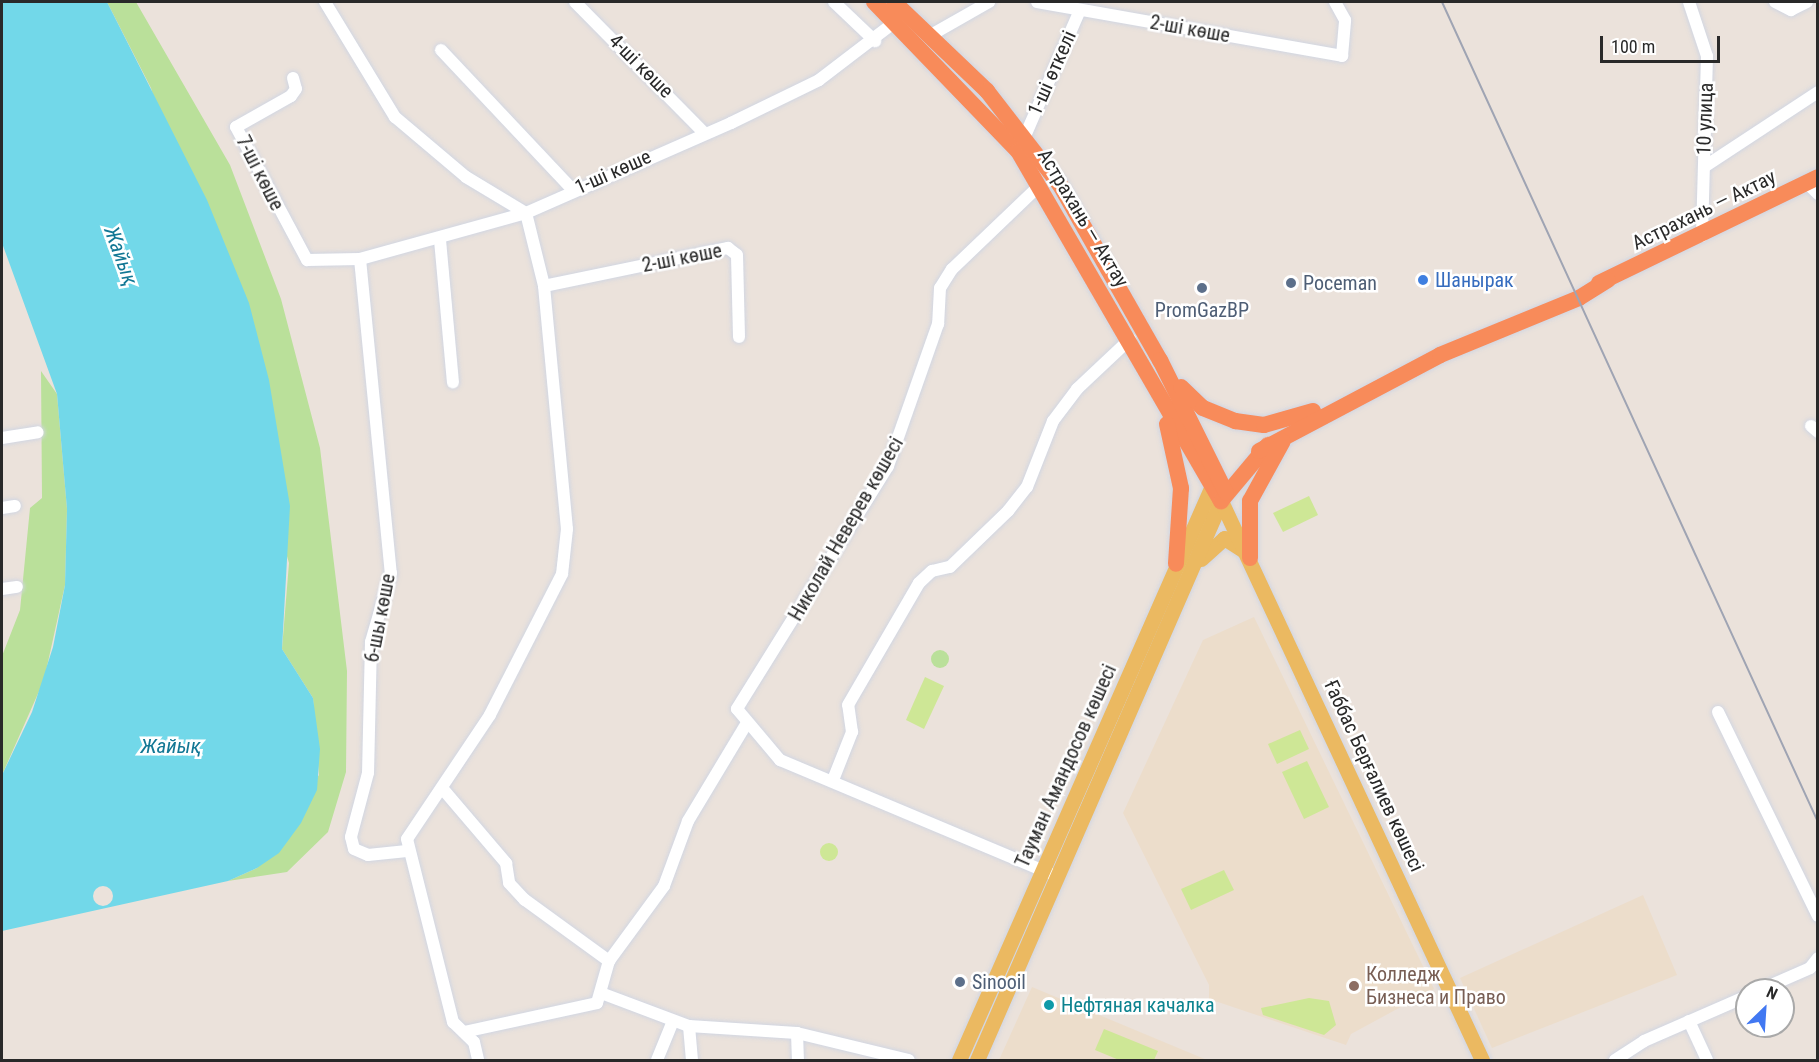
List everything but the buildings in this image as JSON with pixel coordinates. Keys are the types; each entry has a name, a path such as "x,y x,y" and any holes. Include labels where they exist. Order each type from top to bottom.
{"highway":[{"name":"Астрахань — Актау","path":"874,2 899,12 931,35 1025,136 1060,185 1161,360 1221,494"},
{"name":"Астрахань — Актау","path":"899,12 991,118 1040,185 1130,339 1142,368 1221,494"},
{"name":"Астрахань — Актау","path":"1221,494 1268,446 1342,404 1814,185"},
{"path":"1183,567 1176,456 1142,368 1161,360 1187,396 1235,421 1264,425 1342,404"},
{"path":"1250,558 1250,501 1288,433"}],"main road":[{"name":"Ғаббас Берғалиев көшесі","path":"1221,494 1482,1060"},
{"name":"Тауман Амандосов көшесі","path":"977,1060 1051,874 1183,567 1221,494"},
{"path":"1183,567 1224,538 1237,542 1250,558"},
{"name":"Тауман Амандосов көшесі","path":"959,1060 1051,874"}],"street":[{"path":"325,2 395,117 466,177 526,213 544,286 567,529 562,574 490,715 442,788 411,829 407,851 453,1023 474,1042 478,1060"},
{"name":"4-шi көше","path":"575,2 704,133"},
{"path":"834,2 875,41"},
{"path":"931,35 989,2"},
{"name":"2-ші көше","path":"1038,2 1342,56 1345,20 1335,2"},
{"name":"10 улица","path":"1689,2 1707,56 1702,236"},
{"path":"1775,2 1791,10 1807,2"},
{"name":"1-ші өткелі","path":"1025,136 1080,10"},
{"name":"1-ші көше","path":"307,260 360,259 440,240 526,213 819,80 875,41 899,12"},
{"path":"441,50 573,190"},
{"name":"7-шi көше","path":"293,78 297,89 291,96 236,127 307,260"},
{"path":"1704,167 1818,92"},
{"name":"Николай Неверев көшесі","path":"747,723 737,709 888,466 907,422 938,324 940,288 951,269 1040,185"},
{"path":"440,240 453,382"},
{"name":"2-ші көше","path":"544,286 728,248 737,255 739,337"},
{"name":"6-шы көше","path":"360,259 391,573 371,642 368,773 351,837 354,849 368,855 407,851"},
{"path":"833,780 852,732 848,705 919,583 932,571 950,567 1008,511 1027,487 1053,422 1077,389 1130,339"},
{"path":"2,438 38,432"},
{"path":"2,508 15,506"},
{"path":"2,590 17,587"},
{"path":"1718,712 1818,916"},
{"path":"464,1032 595,1005 601,993 609,961 664,886 688,821 747,723 780,760 833,780 1051,874"},
{"path":"442,788 506,863 509,883 609,961"},
{"path":"1787,978 1810,968 1818,958"},
{"path":"601,993 673,1022 689,1026 797,1033 909,1060"},
{"path":"1615,1060 1689,1021 1735,1001"},
{"path":"1689,1021 1707,1060"},
{"path":"657,1060 673,1022"},
{"path":"689,1026 692,1060"},
{"path":"797,1033 798,1060"}],"shaded area":[{"path":"1254,617 1434,989 1351,1034 1346,1045 1209,999 1209,985 1123,813 1203,640"},
{"path":"1643,895 1677,975 1492,1048 1460,978"},
{"path":"1032,987 1207,1060 999,1060"}],"green space":[{"path":"107,2 136,2 230,165 281,299 320,448 347,671 346,772 328,832 287,872 228,881 257,868 319,775 313,698 282,649 289,563 151,88"},
{"path":"41,371 57,394 67,509 65,585 44,680 2,775 2,656 20,610 30,508 42,498"},
{"path":"1309,496 1318,515 1283,532 1273,513"},
{"path":"936,650 944,650 949,655 947,666 936,668 931,663 931,655"},
{"path":"925,677 944,686 924,729 906,720"},
{"path":"1300,730 1309,749 1277,764 1268,744"},
{"path":"1307,761 1329,807 1304,819 1282,772"},
{"path":"829,843 835,846 838,852 835,858 829,861 823,858 820,852 823,846"},
{"path":"1224,870 1234,890 1191,910 1181,889"},
{"path":"1309,998 1329,1001 1336,1025 1324,1035 1263,1015 1261,1008"},
{"path":"1104,1029 1158,1051 1154,1060 1119,1060 1095,1050"}],"water":[{"name":"Жайық","path":"2,2 107,2 207,200 249,303 269,380 290,506 282,649 313,698 320,749 317,790 301,823 279,853 257,868 228,881 2,931 2,775 32,712 53,647 65,585 67,509 57,394 2,243"}],"pier":[{"path":"99,886 107,886 113,892 113,900 107,906 99,906 93,900 93,892"}],"railway":[{"path":"1442,2 1818,822"}],"place":[{"name":"Шанырак","path":"1423,280"},
{"name":"Poceman","path":"1291,283"},
{"name":"PromGazBP","path":"1202,288"},
{"name":"Sinooil","path":"960,982"},
{"name":"Колледж Бизнеса и Право","path":"1354,986"},
{"name":"Нефтяная качалка","path":"1049,1005"}]}
